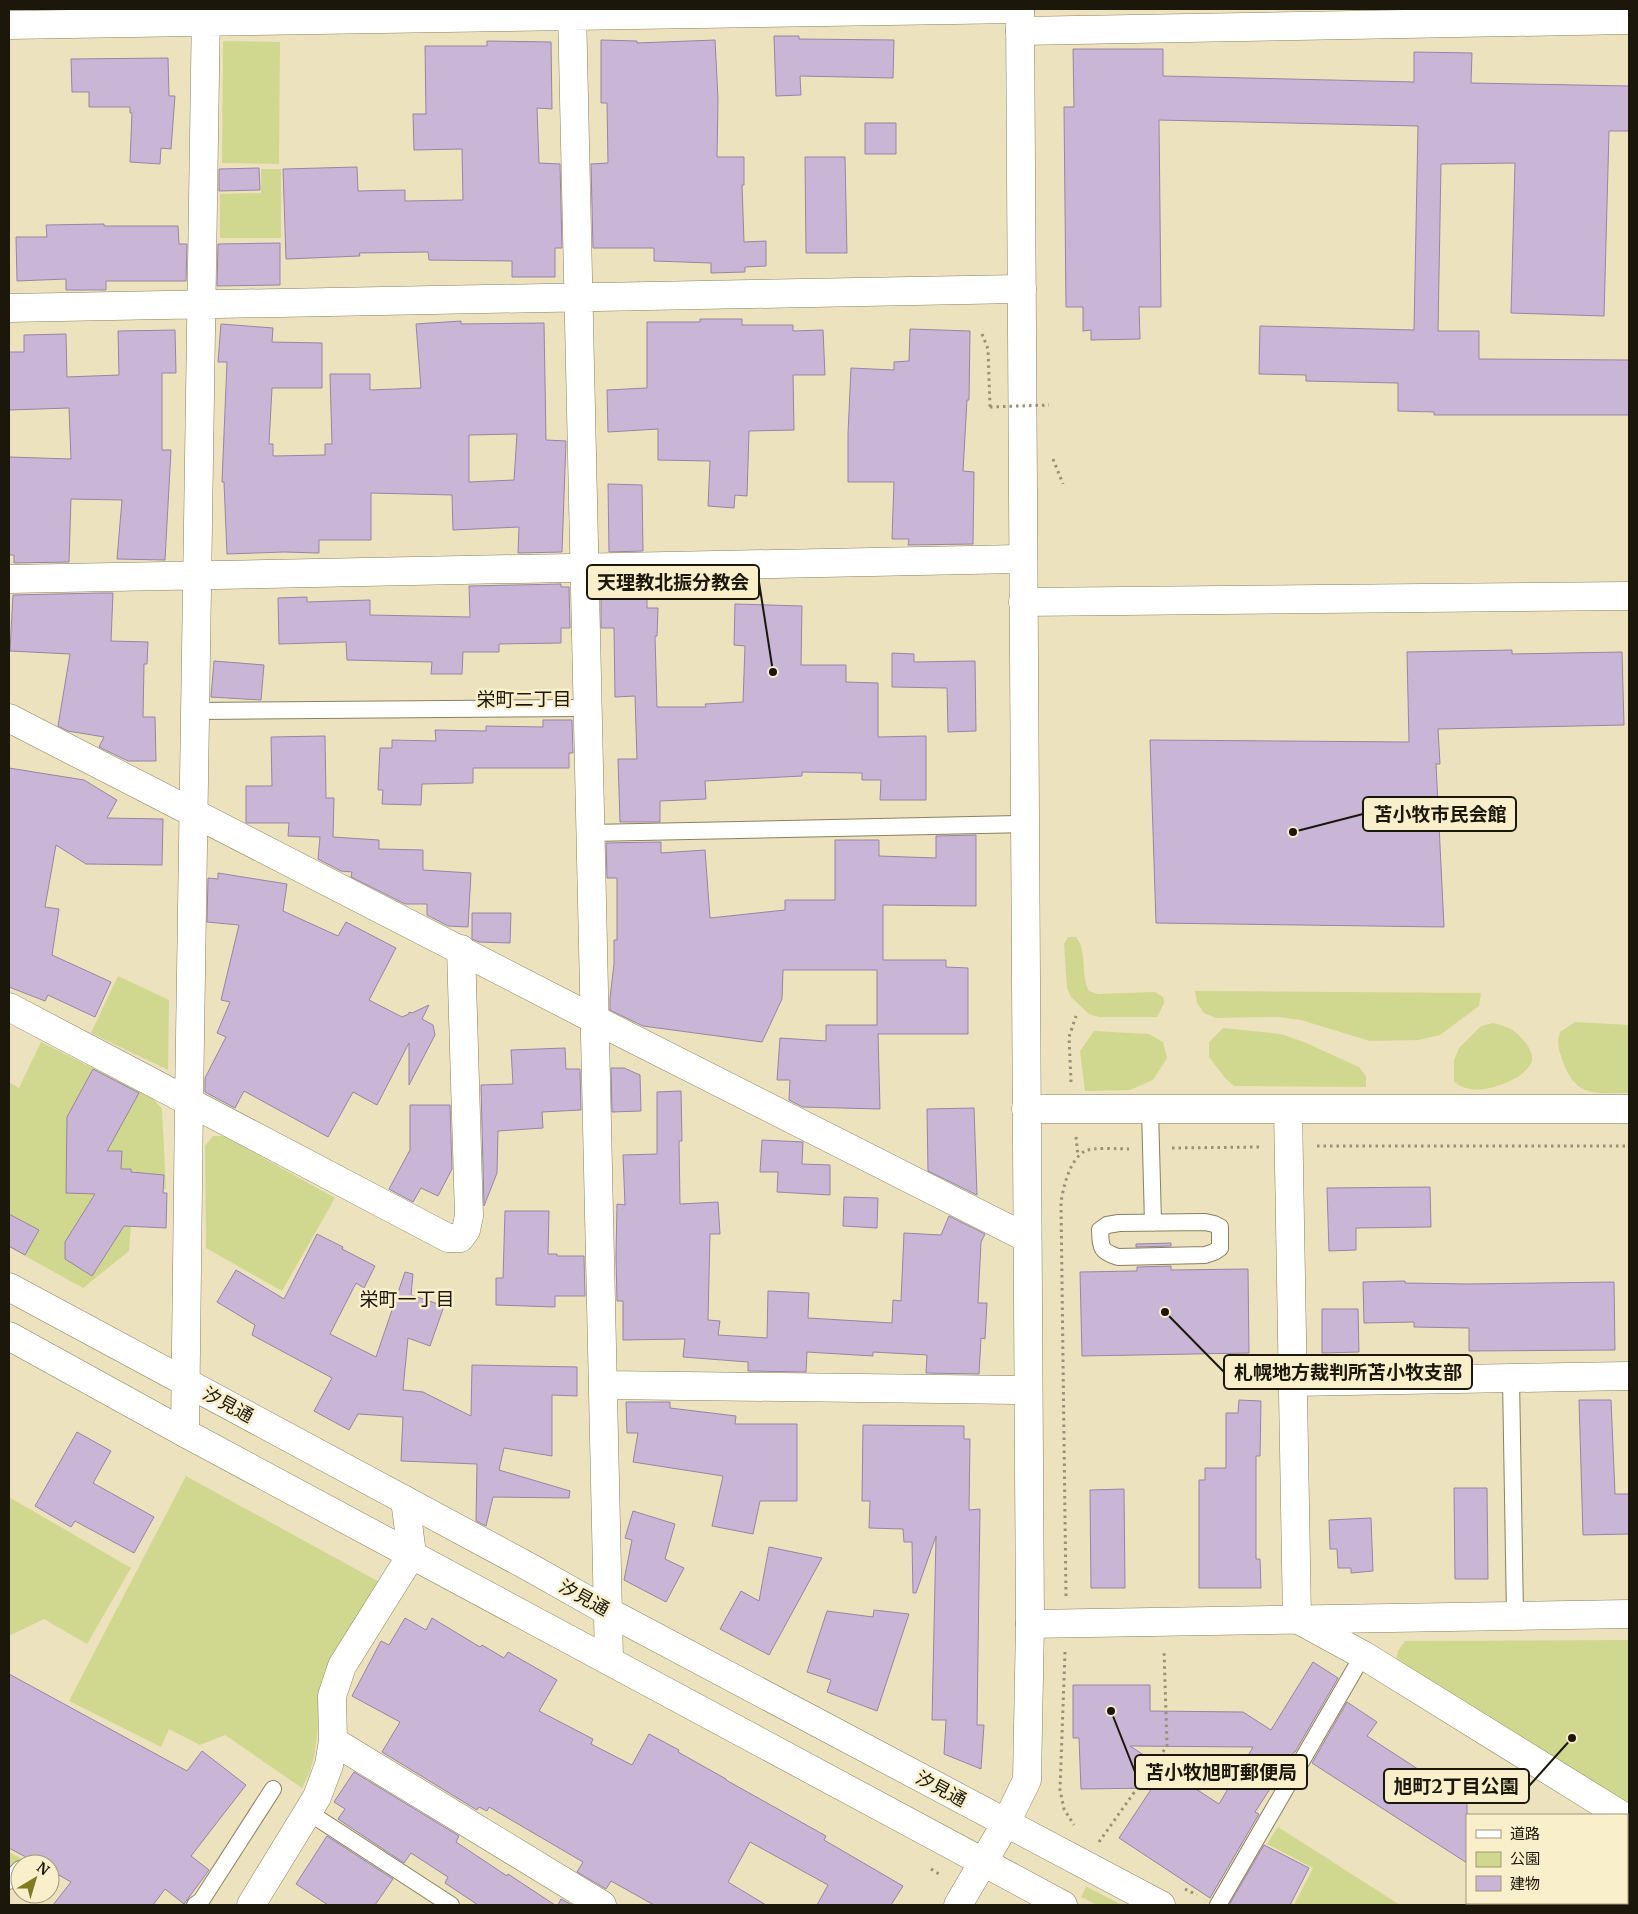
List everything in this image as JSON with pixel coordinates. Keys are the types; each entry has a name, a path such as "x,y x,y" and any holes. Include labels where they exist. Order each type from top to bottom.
{"street":[{"path":"572,12 609,1660"},
{"path":"9,25 206,15 572,12 1020,20 1619,16"},
{"path":"185,1433 206,15"},
{"path":"958,1905 1006,1823 1027,1780 1030,1624 1020,20"},
{"path":"9,308 1022,289"},
{"path":"9,579 1023,558"},
{"path":"1024,602 1629,596"},
{"path":"9,718 462,949 594,1019 1027,1238"},
{"path":"9,1006 448,1238 460,1238 466,1230 469,1216 462,949"},
{"path":"1026,1109 1629,1109"},
{"path":"1288,1109 1297,1619"},
{"name":"汐見通","path":"9,1287 607,1611 1162,1905"},
{"path":"9,1336 185,1433 1063,1905"},
{"path":"1293,1382 1629,1376"},
{"path":"603,1385 1028,1390"},
{"path":"251,1905 317,1797 329,1765 333,1741 332,1696 342,1666 412,1554 404,1500"},
{"path":"1030,1624 1629,1614"},
{"path":"1297,1619 1363,1654 1619,1814"},
{"path":"333,1741 602,1905"}],"lane":[{"path":"196,711 588,708"},
{"path":"590,832 1024,824"},
{"path":"1150,1109 1153,1223"},
{"path":"1153,1223 1214,1224 1220,1227 1220,1248 1205,1255 1118,1257 1106,1253 1101,1246 1100,1230 1107,1225 1153,1223"},
{"path":"1511,1378 1515,1616"},
{"path":"1218,1905 1363,1654"},
{"path":"195,1905 201,1901 273,1789"},
{"path":"308,1812 451,1905"}],"path":[{"path":"982,334 988,349 990,407 1049,405"},
{"path":"1051,455 1063,484"},
{"path":"1075,1827 1064,1809 1060,1790 1066,1623 1061,1203 1063,1184 1078,1156 1087,1150 1288,1146 1629,1146"},
{"path":"1099,1843 1167,1746 1164,1621"},
{"path":"1091,1837 1107,1847"},
{"path":"1182,1887 1199,1896"}],"green space":[{"path":"223,41 280,42 279,164 222,163"},
{"path":"261,169 281,169 281,238 220,238 220,194 261,193"},
{"path":"1068,937 1076,937 1080,943 1086,984 1089,991 1098,994 1155,992 1163,997 1164,1003 1157,1017 1099,1017 1089,1014 1071,997 1067,988 1064,944"},
{"path":"118,976 169,1000 168,1070 91,1033"},
{"path":"1195,991 1481,993 1479,1006 1440,1035 1418,1040 1370,1041 1301,1020 1278,1017 1216,1018 1204,1013 1197,1003"},
{"path":"1575,1022 1629,1025 1629,1093 1597,1093 1581,1088 1574,1082 1568,1074 1558,1044 1560,1032"},
{"path":"1493,1023 1513,1030 1521,1038 1531,1053 1531,1064 1518,1077 1509,1082 1485,1089 1469,1089 1454,1082 1454,1060 1459,1048 1481,1026"},
{"path":"1223,1028 1281,1034 1304,1042 1359,1067 1366,1076 1366,1087 1234,1086 1209,1057 1209,1042"},
{"path":"1094,1031 1149,1034 1163,1042 1167,1058 1153,1080 1130,1090 1085,1091 1080,1051"},
{"path":"41,1042 152,1098 162,1109 166,1189 134,1187 129,1251 83,1288 9,1247 9,1082 19,1088"},
{"path":"213,1136 224,1136 335,1198 282,1291 206,1248 205,1146"},
{"path":"186,1476 383,1584 322,1688 315,1752 310,1772 302,1788 225,1735 200,1745 169,1729 161,1747 69,1701"},
{"path":"9,1497 131,1568 87,1644 44,1619 11,1635 9,1634"},
{"path":"1629,1640 1629,1805 1396,1662 1398,1651 1405,1641"},
{"path":"1278,1827 1400,1905 1294,1905 1313,1868 1267,1844"},
{"path":"9,1852 13,1854 10,1854 9,1871"},
{"path":"1086,1887 1122,1905 1097,1905 1081,1897"}],"building":[{"path":"774,36 799,36 799,39 894,40 893,78 800,76 801,95 776,96"},
{"path":"601,40 637,41 637,43 715,40 718,99 717,157 744,157 744,185 742,185 744,242 766,241 766,266 745,267 745,272 711,273 711,263 654,261 654,248 593,248 591,164 608,163 607,103 601,103"},
{"path":"487,41 551,42 552,109 537,108 539,163 560,164 562,248 555,248 555,277 512,277 512,261 429,260 428,252 359,253 360,256 286,259 283,169 357,167 358,191 405,190 405,201 463,200 462,149 414,150 413,114 426,114 425,46 487,46"},
{"path":"1073,49 1163,49 1163,76 1414,82 1414,52 1472,53 1471,83 1629,86 1629,131 1609,131 1604,316 1511,313 1515,163 1441,164 1438,331 1479,331 1479,359 1629,360 1629,415 1434,415 1434,412 1398,411 1398,383 1306,381 1306,375 1259,374 1260,326 1414,330 1418,126 1159,120 1161,307 1139,307 1140,339 1091,340 1091,330 1083,331 1083,307 1066,307 1064,107 1074,107"},
{"path":"168,58 169,96 175,96 171,149 161,148 160,164 130,162 132,113 130,113 130,107 89,107 89,92 72,92 71,59"},
{"path":"865,123 896,123 896,154 865,154"},
{"path":"805,157 845,157 847,253 806,253"},
{"path":"259,168 260,190 219,191 219,169"},
{"path":"104,224 104,226 178,226 179,244 187,244 186,281 106,281 106,290 66,290 66,279 17,281 16,237 47,237 46,225"},
{"path":"280,243 280,285 217,286 218,244"},
{"path":"700,319 742,319 742,325 793,325 793,331 823,330 825,375 793,375 794,430 749,431 747,496 735,495 734,508 708,506 710,461 658,460 658,429 608,432 607,390 647,388 647,322 700,322"},
{"path":"461,321 461,324 544,323 546,440 566,441 562,552 518,553 519,527 453,530 452,495 371,493 371,540 319,540 319,553 227,554 224,482 222,482 227,362 218,362 221,324 273,328 272,342 322,343 322,388 272,388 269,444 273,444 273,456 325,455 325,444 332,444 330,374 370,374 370,390 421,388 416,324","holes":["517,434 514,480 469,482 469,435"]},
{"path":"910,329 970,331 969,400 967,400 963,471 974,472 973,544 908,545 909,539 892,539 894,482 848,482 851,368 894,370 894,362 909,361"},
{"path":"175,330 176,373 162,373 162,450 171,450 165,560 117,559 122,500 71,499 69,562 14,563 14,555 9,555 9,457 71,459 69,408 9,410 9,352 24,352 24,335 66,334 67,377 119,375 118,331"},
{"path":"608,484 642,485 643,551 609,552"},
{"path":"643,582 643,587 647,587 647,608 658,608 657,636 655,636 657,707 706,707 705,704 743,702 745,646 734,645 735,604 802,606 801,665 846,665 846,682 878,683 878,737 926,736 926,800 880,800 881,780 862,780 862,773 802,772 802,776 705,781 706,799 660,801 660,822 620,822 618,759 637,759 635,696 615,697 614,628 601,628 601,587 610,587 610,583"},
{"path":"561,584 561,587 569,587 570,628 561,628 561,643 499,644 499,652 463,652 462,674 431,674 432,662 347,660 346,642 279,644 278,598 307,597 307,602 370,600 370,615 470,617 469,586"},
{"path":"113,593 111,641 148,642 147,664 144,664 143,717 155,717 156,761 128,761 99,747 104,737 68,731 58,726 70,654 10,651 13,595"},
{"path":"1512,650 1512,654 1622,652 1624,725 1438,729 1440,764 1436,764 1444,927 1156,923 1150,740 1409,742 1407,652"},
{"path":"892,653 914,654 914,662 975,661 976,731 948,732 947,688 892,687"},
{"path":"214,661 264,665 261,700 211,697"},
{"path":"543,720 572,720 573,753 569,753 569,768 473,768 473,783 422,784 421,805 382,804 383,790 378,790 380,748 392,748 392,740 436,741 435,730 486,731 486,726 543,727"},
{"path":"325,736 326,798 334,798 333,837 379,840 379,849 423,850 423,870 471,873 468,927 448,926 427,915 427,904 405,904 351,877 352,872 341,871 318,859 320,837 288,836 289,823 246,823 246,786 272,786 271,737"},
{"path":"9,768 84,780 117,800 107,818 163,819 162,865 86,864 56,845 45,907 59,909 52,955 111,982 95,1017 48,995 45,1001 9,987"},
{"path":"976,835 976,906 883,905 883,960 946,960 946,967 968,968 968,1034 878,1034 880,1109 803,1107 789,1100 790,1080 777,1080 780,1038 826,1041 826,1025 877,1025 877,970 783,970 782,999 762,1042 643,1026 610,1010 614,940 617,940 617,878 607,878 606,843 661,842 661,853 705,850 710,918 785,910 785,900 835,900 835,840 879,840 879,856 936,858 936,836"},
{"path":"218,873 287,884 283,911 338,936 346,922 396,948 369,1000 402,1017 409,1014 409,1012 412,1013 429,1005 422,1019 433,1025 435,1035 409,1085 409,1043 377,1105 353,1092 328,1137 244,1091 235,1108 205,1092 205,1078 226,1037 217,1033 230,1002 221,1000 239,925 207,922 208,878 218,879"},
{"path":"472,913 511,913 510,943 479,942 472,939"},
{"path":"565,1048 566,1069 580,1069 581,1110 542,1112 543,1128 498,1131 497,1173 484,1206 481,1085 513,1084 511,1050"},
{"path":"611,1068 624,1068 640,1075 641,1111 612,1112"},
{"path":"93,1069 139,1093 107,1151 122,1151 121,1169 131,1169 131,1172 164,1175 163,1193 167,1193 166,1228 124,1226 92,1276 65,1259 65,1242 95,1194 66,1193 67,1117"},
{"path":"681,1091 682,1141 679,1141 680,1204 718,1202 720,1234 710,1234 708,1320 720,1321 718,1335 767,1338 768,1291 809,1293 808,1318 892,1323 893,1300 901,1301 904,1233 941,1235 949,1216 985,1234 981,1242 978,1303 987,1303 985,1339 981,1338 979,1374 926,1373 927,1355 873,1352 873,1356 807,1352 806,1372 748,1371 748,1362 683,1357 685,1339 623,1340 623,1301 617,1301 616,1256 617,1204 625,1205 623,1155 657,1154 657,1092"},
{"path":"410,1105 450,1105 452,1169 438,1196 421,1188 413,1202 389,1189 410,1150"},
{"path":"974,1108 977,1195 928,1171 927,1109"},
{"path":"762,1140 803,1142 802,1164 830,1165 830,1195 777,1192 778,1172 760,1172"},
{"path":"1430,1187 1431,1227 1356,1228 1356,1250 1329,1251 1327,1188"},
{"path":"844,1197 878,1198 877,1228 843,1226"},
{"path":"505,1211 549,1211 548,1254 584,1256 585,1296 555,1296 555,1307 496,1305 496,1278 503,1278"},
{"path":"9,1214 39,1230 25,1255 9,1246"},
{"path":"317,1234 375,1266 364,1288 356,1283 330,1334 376,1357 405,1272 413,1274 411,1295 444,1306 430,1346 408,1338 403,1390 423,1392 471,1416 472,1365 577,1367 577,1396 552,1395 552,1456 504,1448 499,1470 570,1491 569,1498 493,1497 486,1526 476,1521 477,1464 401,1461 403,1417 358,1414 349,1430 314,1411 332,1378 252,1335 255,1325 217,1302 236,1270 284,1299"},
{"path":"1171,1243 1171,1246 1136,1247 1136,1244"},
{"path":"1171,1266 1171,1270 1248,1269 1249,1353 1082,1356 1080,1272 1137,1271 1137,1267"},
{"path":"1405,1281 1405,1283 1468,1284 1614,1282 1615,1350 1469,1351 1469,1328 1414,1327 1414,1322 1364,1323 1363,1282"},
{"path":"1322,1309 1358,1309 1359,1352 1322,1353"},
{"path":"1239,1400 1261,1401 1260,1456 1256,1456 1256,1559 1260,1559 1261,1588 1199,1588 1199,1480 1205,1480 1205,1468 1226,1468 1226,1413 1238,1413"},
{"path":"1579,1400 1611,1400 1615,1494 1629,1494 1629,1534 1583,1535"},
{"path":"626,1402 670,1402 670,1408 736,1416 735,1424 797,1424 797,1501 760,1501 753,1534 712,1526 723,1476 633,1462 638,1433 627,1433"},
{"path":"863,1425 964,1426 964,1439 970,1439 969,1510 980,1509 977,1725 984,1725 981,1769 944,1754 946,1720 932,1720 936,1536 916,1593 913,1593 912,1542 904,1542 903,1529 869,1528 870,1501 862,1501"},
{"path":"77,1432 111,1451 93,1483 154,1517 134,1553 75,1521 71,1527 35,1506"},
{"path":"1454,1488 1487,1488 1488,1579 1455,1579"},
{"path":"1124,1489 1125,1588 1091,1588 1090,1490"},
{"path":"633,1511 675,1524 665,1559 684,1568 666,1602 624,1580 632,1540 625,1538"},
{"path":"1371,1518 1373,1571 1351,1573 1351,1568 1338,1568 1337,1549 1330,1549 1329,1520"},
{"path":"769,1547 822,1558 769,1655 720,1629 741,1591 759,1601"},
{"path":"874,1610 909,1614 877,1711 827,1692 831,1680 807,1672 827,1611 873,1617"},
{"path":"405,1618 426,1630 432,1618 480,1647 482,1645 504,1658 508,1652 557,1680 539,1711 593,1739 591,1744 632,1765 649,1734 826,1836 824,1840 903,1886 891,1905 817,1905 828,1885 750,1842 728,1882 766,1905 654,1905 611,1881 606,1889 577,1872 583,1862 489,1807 487,1811 479,1807 477,1810 382,1752 400,1722 352,1696 381,1641 389,1645"},
{"path":"1313,1662 1338,1678 1295,1752 1255,1812 1259,1814 1210,1898 1119,1838 1152,1788 1081,1789 1079,1738 1073,1738 1073,1685 1150,1685 1150,1711 1243,1712 1271,1730","holes":["1130,1746 1253,1747 1219,1804"]},
{"path":"9,1674 187,1771 202,1751 246,1785 191,1856 209,1870 184,1904 165,1889 153,1905 53,1905 60,1904 60,1896 71,1882 60,1876 60,1854 20,1854 9,1848"},
{"path":"1347,1702 1377,1722 1367,1736 1467,1801 1466,1862 1312,1763"},
{"path":"354,1772 459,1836 456,1842 555,1905 478,1905 445,1883 448,1877 411,1853 404,1863 338,1819 345,1809 334,1802"},
{"path":"327,1836 393,1879 375,1905 328,1905 296,1884"},
{"path":"1264,1845 1309,1868 1290,1905 1229,1905"},
{"path":"561,1899 572,1905 558,1905"}],"place":[{"name":"天理教北振分教会","path":"773,672"},
{"name":"苫小牧市民会館","path":"1293,832"},
{"name":"札幌地方裁判所苫小牧支部","path":"1165,1312"},
{"name":"苫小牧旭町郵便局","path":"1111,1711"},
{"name":"旭町2丁目公園","path":"1572,1738"}],"district":[{"name":"栄町二丁目","path":"524,699"},
{"name":"栄町一丁目","path":"407,1299"}]}
